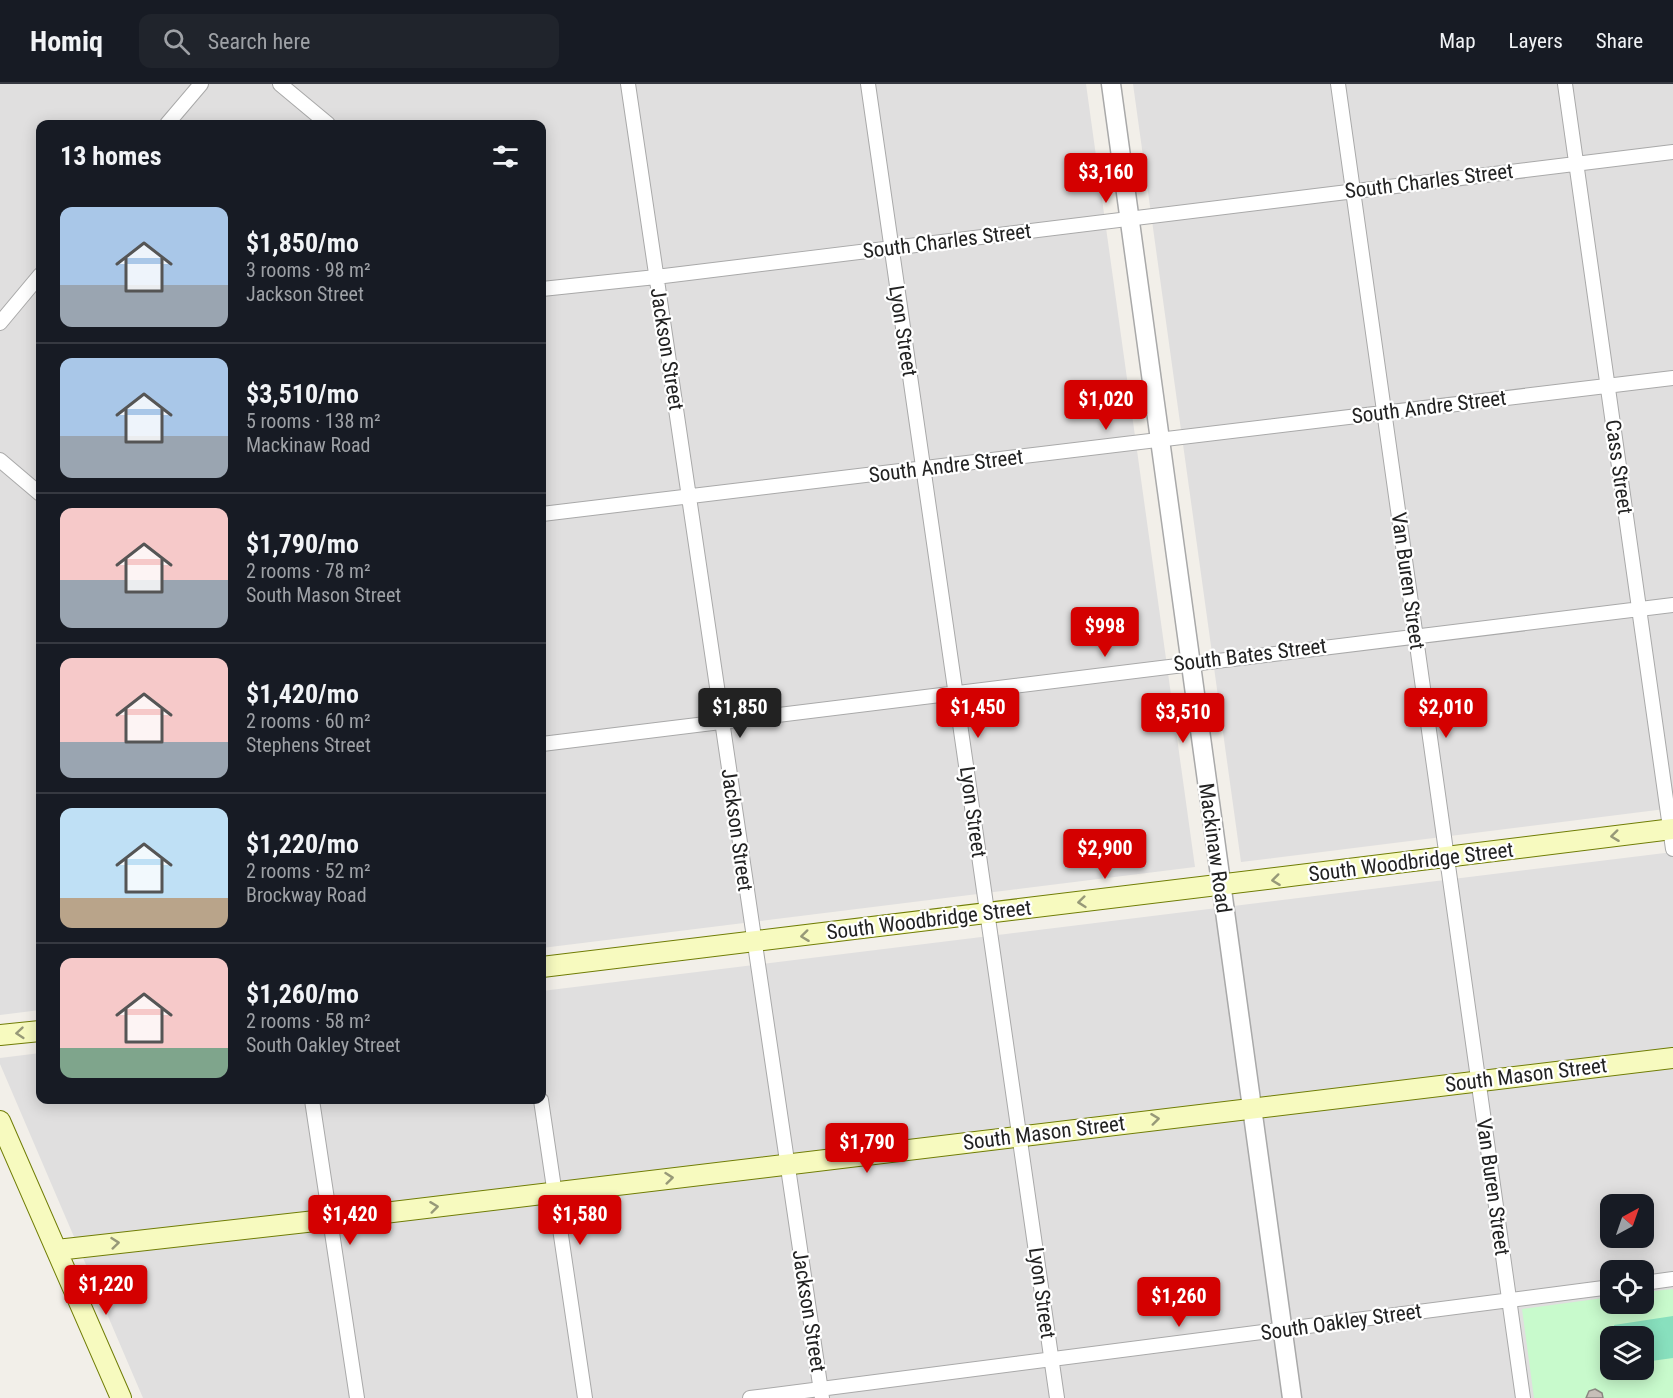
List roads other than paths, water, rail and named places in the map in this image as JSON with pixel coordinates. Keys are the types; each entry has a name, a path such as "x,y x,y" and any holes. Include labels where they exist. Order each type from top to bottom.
{"main road":[{"name":"South Woodbridge Street","path":"546,967 1221,886 1672,829"},
{"path":"0,1035 36,1031"},
{"name":"South Mason Street","path":"57,1250 330,1220 1673,1058"},
{"path":"0,1121 5,1144 57,1250 121,1398"}],"street":[{"path":"170,120 201,84"},
{"path":"280,84 323,120"},
{"name":"Jackson Street","path":"628,84 821,1393"},
{"name":"Lyon Street","path":"868,84 1057,1398"},
{"name":"Mackinaw Road","path":"1111,84 1292,1398"},
{"name":"Van Buren Street","path":"1338,84 1523,1398"},
{"name":"Cass Street","path":"1564,84 1672,829 1673,849"},
{"name":"South Charles Street","path":"546,289 656,278 1673,152"},
{"path":"0,323 36,280"},
{"name":"South Andre Street","path":"546,514 1673,378"},
{"path":"0,460 36,491"},
{"name":"South Bates Street","path":"546,743 1673,604"},
{"path":"313,1104 357,1398"},
{"path":"542,1104 585,1398"},
{"path":"1654,1282 1673,1279"},
{"name":"South Oakley Street","path":"750,1398 821,1393 1052,1360 1600,1288"}]}
